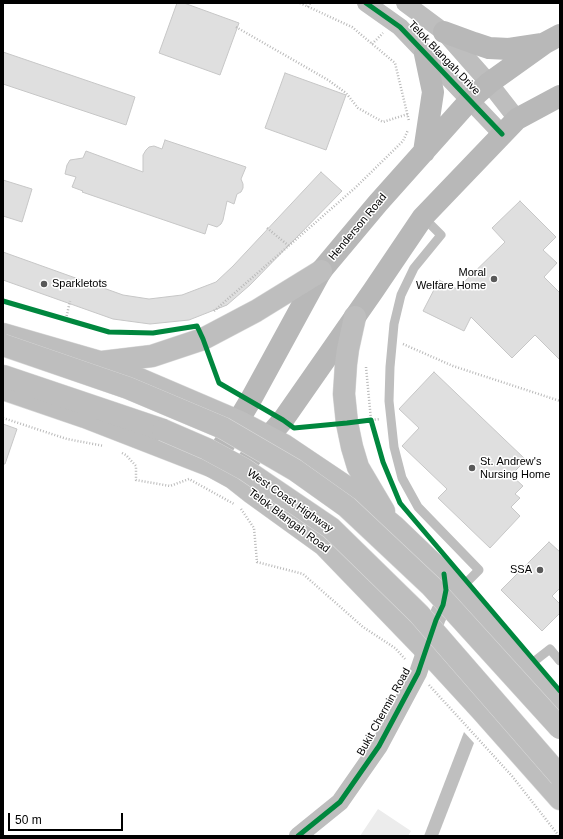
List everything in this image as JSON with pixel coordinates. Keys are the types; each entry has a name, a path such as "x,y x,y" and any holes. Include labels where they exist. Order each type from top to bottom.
{"main road":[{"path":"444,32 474,44 489,48 509,49 552,39"},
{"name":"Henderson Road","path":"211,466 254,394 322,271 378,202 470,100 489,83 552,39"},
{"path":"424,152 433,92 426,54"},
{"path":"233,478 283,420 423,217 509,127 560,96"},
{"path":"100,362 152,356 203,339 256,311 322,271"},
{"path":"355,317 346,364 344,394 347,423 358,467 394,526"},
{"path":"3,334 100,362 238,421 284,445 348,488 394,526 459,590 560,706"},
{"path":"3,345 128,388 223,428 295,470 347,507 431,586 560,728"},
{"name":"West Coast Highway","path":"3,376 156,428 194,443 244,469 331,528 420,614 560,776"},
{"name":"Telok Blangah Road","path":"3,389 85,417 211,466 233,478 324,545 481,710 560,799"}],"street":[{"name":"Telok Blangah Drive","path":"366,3 400,27 470,100 509,127"},
{"name":"Telok Blangah Drive","path":"405,3 444,32 489,83 509,127"},
{"name":"Bukit Chermin Road","path":"298,836 340,802 379,746 418,673 436,620 443,605 446,590 444,574"}],"lane":[{"path":"423,217 441,235 414,268 401,294 394,324 390,367 389,401 394,447 402,478 418,507 479,570 459,590"},
{"path":"527,667 550,649 560,661"}],"path":[{"path":"214,311 356,188 403,141 410,125 395,63 352,27 300,3"},
{"path":"308,7 310,3"},
{"path":"236,27 328,80 346,92 358,108 383,122 407,114 412,110"},
{"path":"267,228 289,246"},
{"path":"66,319 70,300"},
{"path":"59,317 73,321"},
{"path":"394,324 400,328 396,341 453,366 560,401"},
{"path":"3,418 67,439 105,446"},
{"path":"347,423 371,420 373,427"},
{"path":"119,452 126,455 136,466 136,480 170,486 189,479 240,507 254,528 257,562 303,574 363,627 395,648 512,776 559,836"}],"shaded area":[{"path":"464,732 474,743 438,836 424,836"},
{"path":"378,809 411,831 408,836 360,836"}],"building":[{"path":"177,3 184,3 239,23 220,75 159,53"},
{"path":"3,52 135,97 126,125 3,84"},
{"path":"285,73 346,95 326,150 265,128"},
{"path":"165,140 246,167 241,179 243,188 241,192 237,194 234,204 227,201 221,224 217,227 208,224 205,234 82,192 83,191 72,187 76,177 65,174 70,160 83,158 86,151 143,172 143,155 146,150 149,147 154,146 162,149"},
{"path":"321,172 342,191 250,285 227,305 189,320 150,324 113,319 3,280 3,252 123,295 149,299 182,295 216,282 233,266"},
{"path":"3,180 32,189 22,222 3,216"},
{"name":"Moral Welfare Home","path":"520,201 556,237 543,250 557,263 544,277 560,293 560,360 535,335 512,358 471,317 464,331 423,311 439,280 457,289 505,242 492,228"},
{"name":"St. Andrew's Nursing Home","path":"434,372 526,460 511,475 523,486 515,494 520,498 511,507 520,516 490,548 438,498 447,489 402,446 419,428 399,409"},
{"path":"3,424 17,429 5,464 3,464"},
{"name":"SSA","path":"549,542 560,552 560,588 552,596 560,604 560,613 542,631 501,590"}],"cycle path":[{"path":"366,3 400,27 502,134"},
{"path":"3,301 109,332 153,333 197,326 219,383 283,420 294,428 371,420 383,462 400,503 560,691"},
{"path":"298,836 340,802 379,746 418,673 436,620 443,605 446,590 444,574"}],"place":[{"name":"Moral Welfare Home","path":"494,279"},
{"name":"Sparkletots","path":"44,284"},
{"name":"St. Andrew's Nursing Home","path":"472,468"},
{"name":"SSA","path":"540,570"}]}
